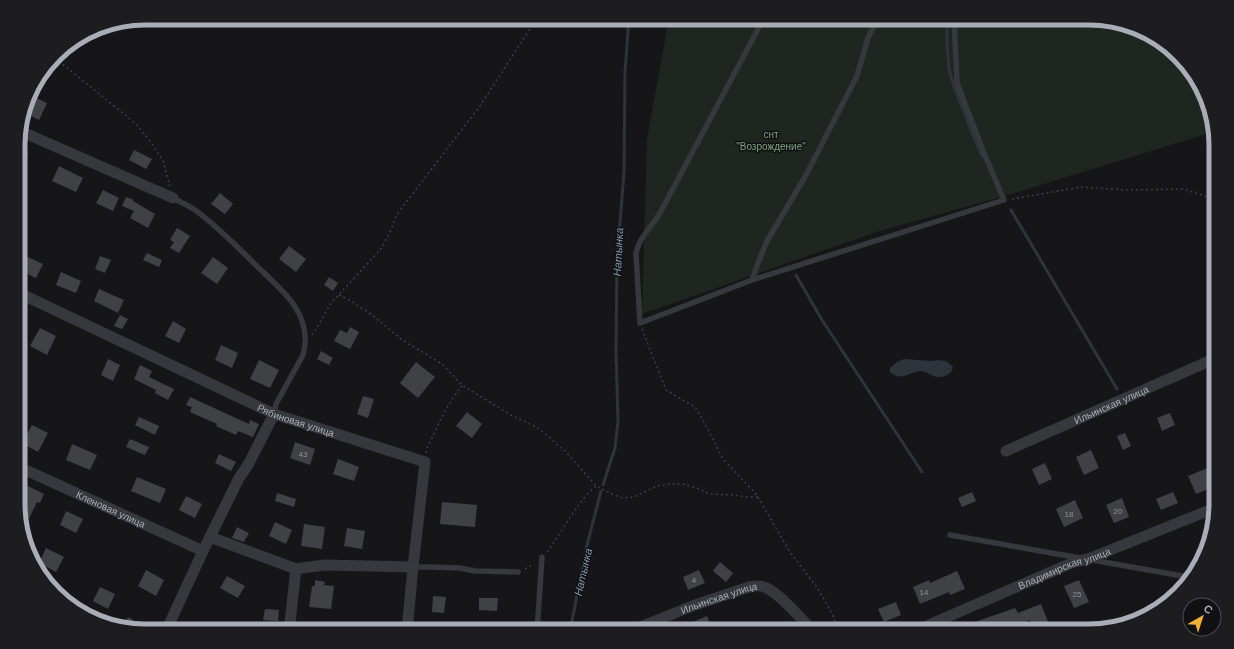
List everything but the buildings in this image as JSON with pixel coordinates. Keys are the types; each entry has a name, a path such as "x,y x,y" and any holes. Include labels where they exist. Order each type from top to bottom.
{"street":[{"path":"25,133 173,198"},
{"name":"Рябиновая улица","path":"25,295 274,414 425,462"},
{"name":"Ильинская улица","path":"1006,451 1209,361"},
{"path":"169,624 239,478 248,465 274,414"},
{"path":"408,624 425,462"},
{"name":"Кленовая улица","path":"25,470 203,551"},
{"name":"Владимирская улица","path":"931,624 1074,562 1088,559 1209,511"},
{"path":"210,537 296,569 324,565 413,567"},
{"path":"290,624 296,569"},
{"name":"Ильинская улица","path":"648,624 695,605 749,587 764,586 778,595 806,624"}],"lane":[{"path":"760,25 660,213 642,238 637,248 636,262 640,323 752,280 1004,200 957,83 954,25"},
{"path":"752,280 767,241 805,177 857,76 868,38 874,25"},
{"path":"173,198 194,209 220,230 281,290 294,305 303,324 306,339 303,355 276,404 274,414"},
{"path":"950,535 1185,576"},
{"path":"537,624 542,557"},
{"path":"413,567 460,568 476,571 518,572"}],"path":[{"path":"306,339 314,333 331,303 381,249 397,214 480,106 532,25"},
{"path":"59,62 135,123 150,141 162,162 173,198"},
{"path":"1004,200 1081,187 1128,190 1184,189 1205,196 1209,202"},
{"path":"339,295 372,315 401,339 442,364 462,385 509,414 538,428 565,451 596,486 614,495 623,498 634,497 657,486 683,484 710,494 758,497"},
{"path":"640,323 666,390 695,407 723,459 758,497 790,552 816,586 832,614 836,624"},
{"path":"425,462 427,448 445,410 462,385"},
{"path":"518,572 529,567 542,557 579,505 589,492 596,486"}],"green space":[{"name":"снт \"Возрождение\"","path":"668,25 1097,25 1113,27 1142,37 1156,45 1174,60 1193,85 1200,99 1205,114 1208,133 998,198 879,231 642,314 647,139"}],"shaded area":[{"path":"904,359 946,361 953,367 949,374 940,377 924,371 905,376 894,375 890,372 890,368 897,362"}],"waterway":[{"name":"Натынка","path":"603,485 615,448 618,421 616,351 617,260 624,172 625,71 628,25"},
{"path":"947,25 949,69 952,81 982,156"},
{"path":"1011,210 1117,389"},
{"path":"796,275 822,320 922,472"},
{"name":"Натынка","path":"571,624 586,549 601,491"}]}
